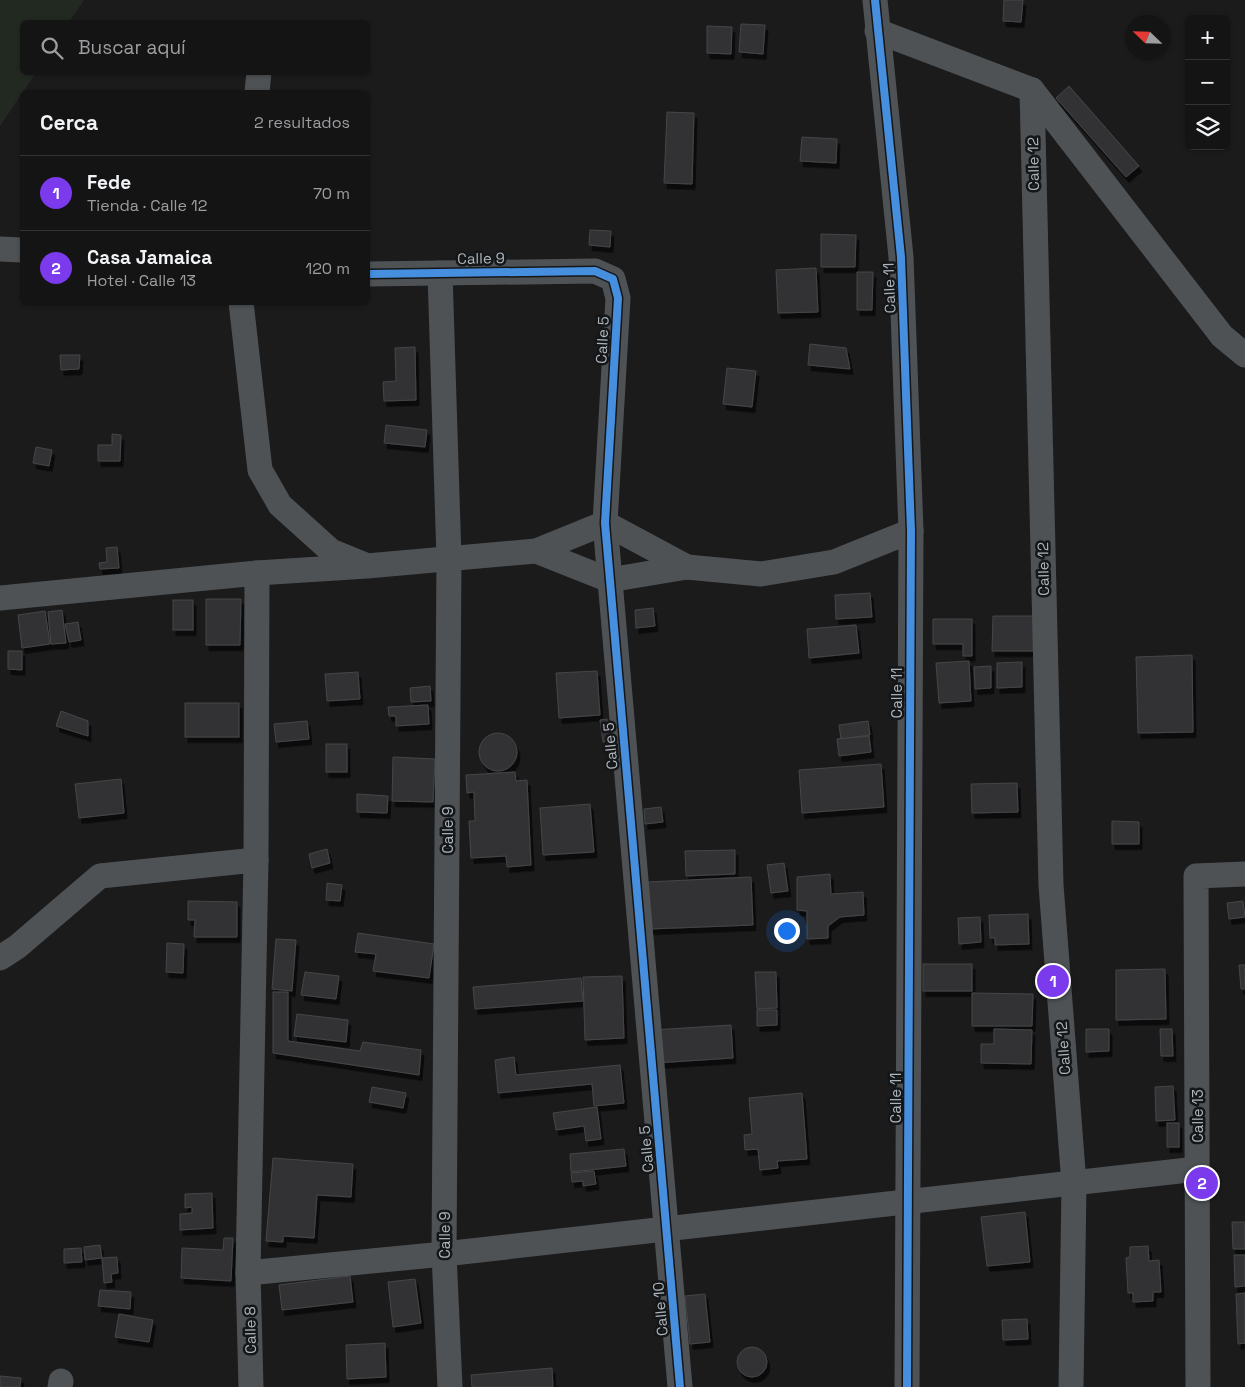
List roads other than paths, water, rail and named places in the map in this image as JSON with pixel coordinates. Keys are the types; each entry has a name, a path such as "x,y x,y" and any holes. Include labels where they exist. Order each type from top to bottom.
{"street":[{"name":"Calle 11","path":"874,0 902,257 911,531 907,1387"},
{"path":"877,31 1032,90"},
{"path":"257,90 259,75"},
{"name":"Calle 12","path":"1032,90 1222,336 1245,355"},
{"name":"Calle 12","path":"1032,90 1051,884 1074,1184 1071,1387"},
{"path":"0,249 20,250"},
{"name":"Calle 9","path":"370,274 595,271"},
{"name":"Calle 5","path":"595,271 612,279 618,298 605,523 667,1229"},
{"name":"Calle 9","path":"440,273 449,559 444,1254 450,1387"},
{"path":"241,305 260,470 280,506 331,551 367,566"},
{"path":"0,598 257,573 367,566 536,551 605,523 687,567"},
{"path":"536,551 609,580 687,567 761,574 834,562 911,531"},
{"name":"Calle 8","path":"251,1387 248,1273 256,860 257,573"},
{"path":"0,958 17,947 100,876 256,860"},
{"name":"Calle 13","path":"1198,1387 1196,876 1245,874"},
{"path":"248,1273 444,1254 1197,1170"},
{"name":"Calle 10","path":"667,1229 680,1387"}],"place":[{"name":"Fede","path":"1053,981"},
{"name":"Casa Jamaica","path":"1202,1183"}]}
